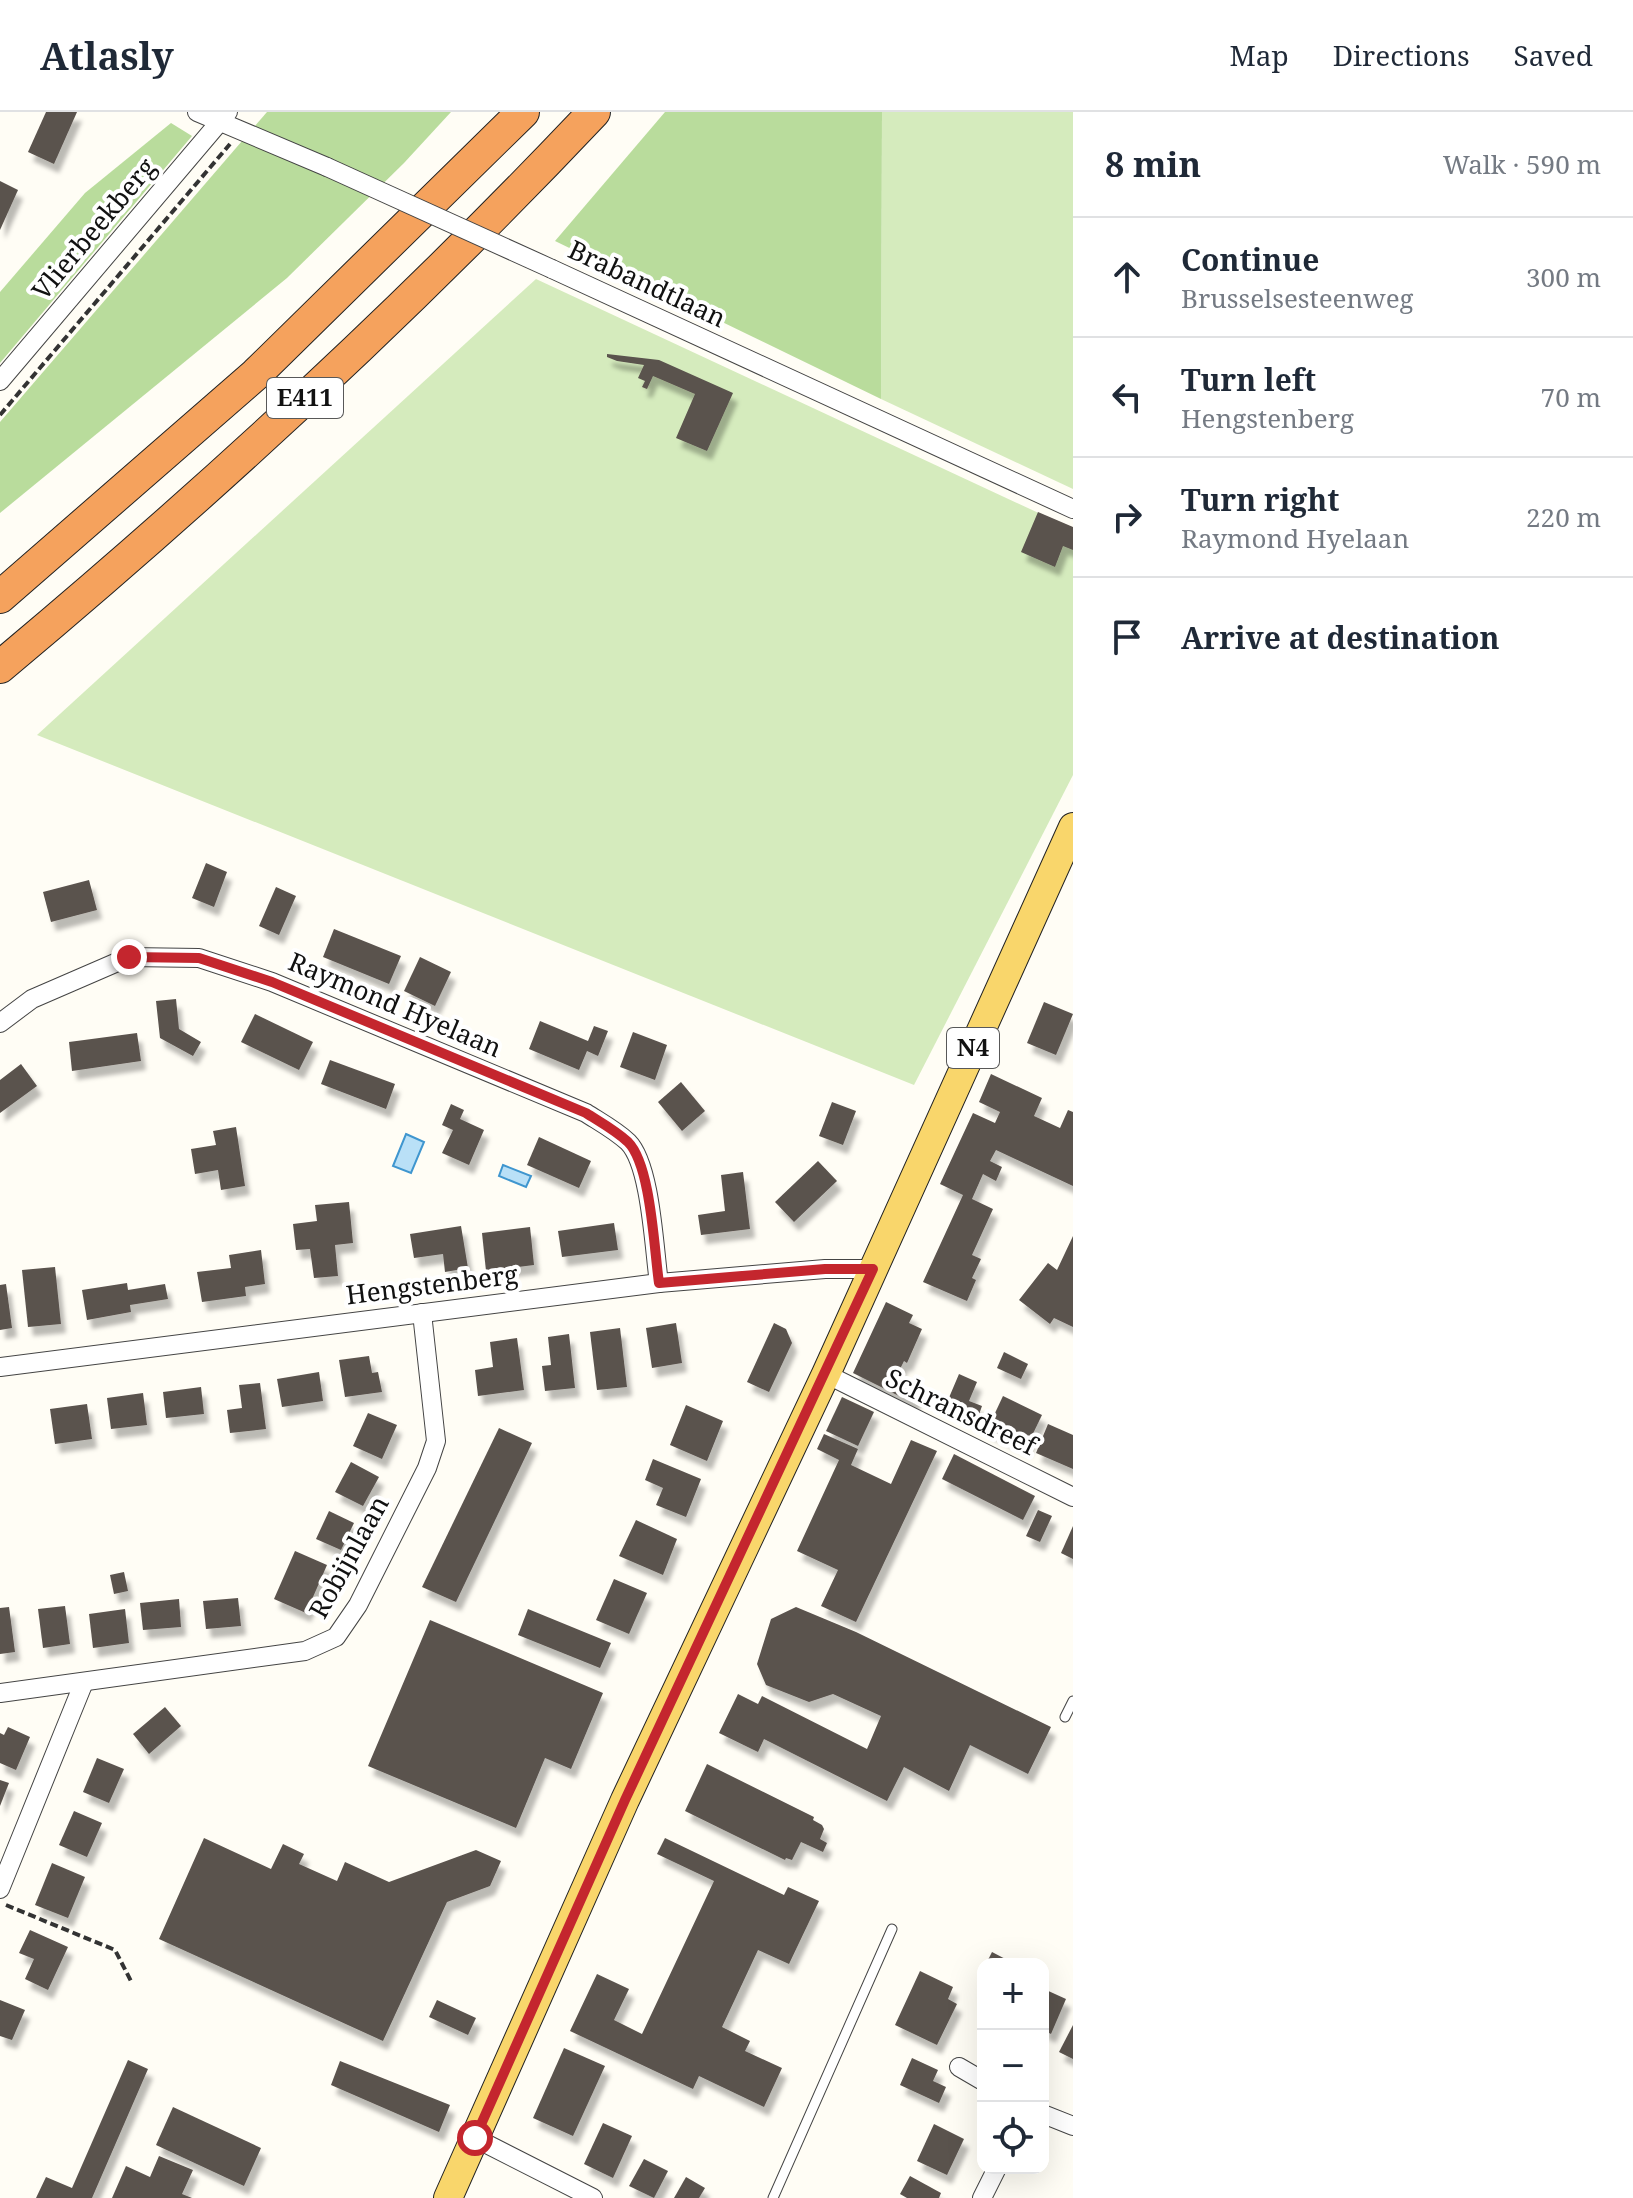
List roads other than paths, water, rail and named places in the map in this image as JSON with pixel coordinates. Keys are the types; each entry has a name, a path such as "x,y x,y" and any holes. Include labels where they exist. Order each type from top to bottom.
{"highway":[{"name":"E411","path":"0,597 256,374 523,112"},
{"name":"E411","path":"0,667 85,596 293,410 523,187 594,112"}],"main road":[{"name":"N4","path":"448,2198 625,1800 826,1374 1073,827"}],"street":[{"name":"Brabandtlaan","path":"197,112 224,117 241,131 552,269 1073,509"},
{"name":"Vlierbeekberg","path":"0,381 224,117"},
{"name":"Raymond Hyelaan","path":"0,1023 32,999 129,957 199,958 272,982 586,1113 630,1144 645,1179 659,1283"},
{"name":"Hengstenberg","path":"0,1367 659,1283 825,1269 873,1269"},
{"name":"Robijnlaan","path":"0,1693 305,1651 336,1637 358,1605 427,1468 436,1441 422,1313"},
{"name":"Schransdreef","path":"826,1374 1073,1497"},
{"path":"0,1889 84,1682"},
{"path":"959,2067 977,2078"},
{"path":"1049,2116 1073,2126"},
{"path":"475,2138 593,2198"},
{"path":"982,2198 994,2174"}],"lane":[{"path":"1065,1717 1073,1701"},
{"path":"773,2198 892,1929"}],"water":[{"path":"406,1134 424,1142 411,1173 393,1166"},
{"path":"503,1165 531,1176 526,1187 499,1176"}]}
